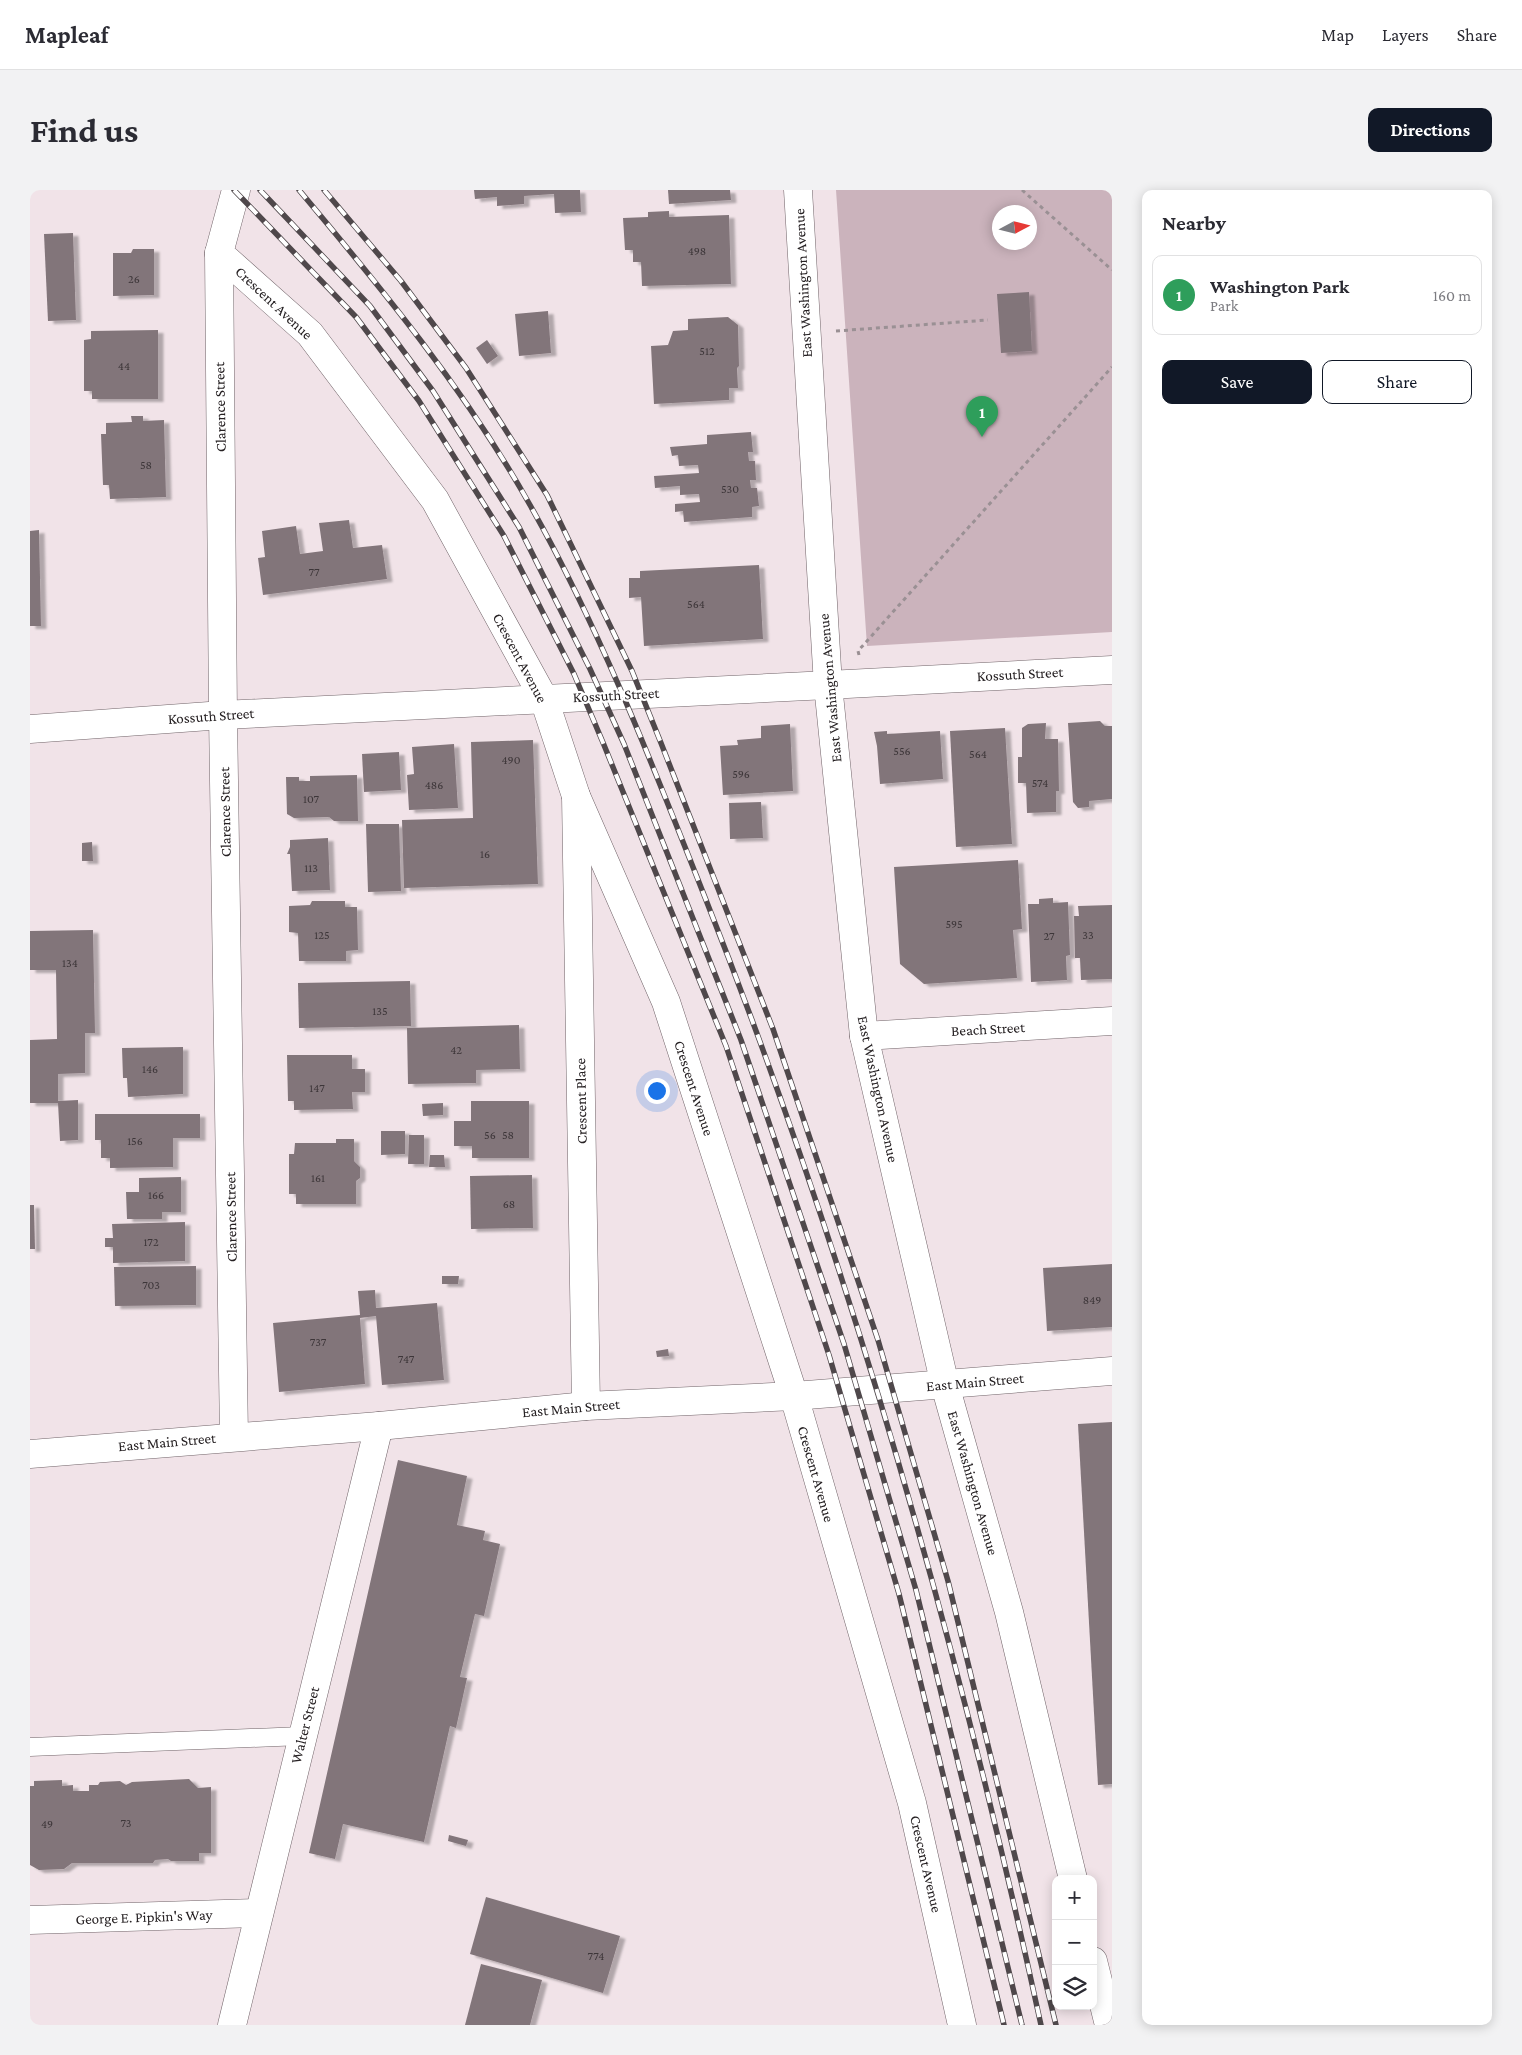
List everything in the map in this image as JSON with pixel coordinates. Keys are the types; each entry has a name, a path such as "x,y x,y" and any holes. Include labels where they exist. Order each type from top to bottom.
{"street":[{"name":"Clarence Street","path":"234,1437 223,715 219,253 236,190"},
{"name":"East Washington Avenue","path":"798,190 828,685 864,1036 945,1385 1009,1612 1073,1875"},
{"name":"Crescent Avenue","path":"219,253 310,334 435,500 544,699 576,796 666,1002 794,1396 912,1803 962,2025"},
{"name":"Kossuth Street","path":"30,729 223,715 1112,670"},
{"name":"Crescent Place","path":"576,796 586,1406"},
{"name":"Beach Street","path":"864,1036 1112,1021"},
{"name":"East Main Street","path":"30,1454 379,1426 586,1406 794,1396 1112,1371"},
{"name":"Walter Street","path":"232,2025 379,1426"},
{"name":"George E. Pipkin's Way","path":"30,1920 259,1913"},
{"path":"1094,1965 1109,2025"}],"lane":[{"path":"30,1747 302,1736"}],"path":[{"path":"1022,190 1112,270"},
{"path":"806,333 988,320"},
{"path":"861,683 858,651 1112,367"}],"shaded area":[{"path":"836,190 1112,190 1112,632 867,646"}],"building":[{"path":"474,190 580,190 581,212 555,213 554,194 524,196 524,204 497,206 497,197 475,199"},
{"path":"668,190 730,190 731,200 669,204"},
{"path":"669,211 669,217 729,215 731,284 642,286 641,262 633,262 633,250 625,250 623,218 648,217 648,212"},
{"path":"73,233 76,320 48,321 44,234"},
{"path":"133,249 154,249 154,295 113,296 113,253 131,253"},
{"path":"1029,292 1032,351 1001,353 997,294"},
{"path":"548,311 551,353 519,356 515,314"},
{"path":"728,317 738,325 739,366 737,368 738,388 729,388 729,400 654,404 651,346 668,345 673,331 688,330 688,319"},
{"path":"158,330 158,399 92,399 92,391 84,391 84,340 91,339 91,331"},
{"path":"487,340 498,356 487,364 476,348"},
{"path":"131,416 143,416 143,421 164,420 166,497 110,499 109,485 103,485 101,434 106,434 106,423 132,422"},
{"path":"751,432 753,452 748,452 749,461 755,461 756,480 750,480 751,488 757,488 759,506 752,507 752,517 684,522 683,511 675,512 675,504 700,502 699,494 680,495 680,486 655,488 654,476 699,473 698,465 679,466 678,455 672,456 670,447 707,444 707,435"},
{"path":"349,520 353,548 382,545 387,579 263,595 258,558 265,557 262,531 296,526 300,554 323,551 319,523"},
{"path":"39,530 41,626 30,626 30,531"},
{"path":"759,565 763,639 644,646 641,597 629,598 629,578 640,578 640,571"},
{"path":"1100,721 1105,726 1112,726 1112,799 1089,801 1089,807 1078,808 1073,802 1068,723"},
{"path":"1046,723 1045,739 1058,739 1059,791 1056,791 1056,812 1027,813 1026,783 1018,783 1018,757 1022,757 1022,728 1028,724"},
{"path":"790,724 793,791 723,795 720,746 738,745 737,740 761,738 761,726"},
{"path":"1005,728 1012,844 956,847 950,731"},
{"path":"887,731 887,734 940,731 943,779 880,784 874,732"},
{"path":"533,740 538,884 404,888 402,820 473,818 471,742"},
{"path":"454,744 458,808 409,810 407,775 414,774 412,747"},
{"path":"399,752 401,790 364,792 362,754"},
{"path":"357,775 358,821 334,821 329,817 294,818 287,814 286,777 299,777 299,781 310,781 310,776"},
{"path":"761,802 763,838 730,839 729,803"},
{"path":"366,824 399,824 401,891 368,892"},
{"path":"328,838 330,890 292,891 290,854 287,854 290,840"},
{"path":"92,842 93,861 82,861 82,843"},
{"path":"1018,860 1022,929 1013,930 1017,978 924,984 900,964 894,867"},
{"path":"1053,898 1053,903 1068,902 1070,955 1066,956 1067,980 1031,982 1028,904 1039,904 1039,899"},
{"path":"312,901 345,901 345,907 357,907 358,950 346,951 346,961 299,961 298,933 289,932 289,906 310,905"},
{"path":"1112,905 1112,979 1081,980 1080,958 1075,958 1074,916 1079,916 1078,906"},
{"path":"93,930 95,1033 85,1033 85,1073 58,1074 58,1101 78,1100 78,1140 60,1141 58,1103 30,1103 30,1040 57,1039 56,970 30,970 30,931"},
{"path":"410,981 411,1026 299,1028 298,983"},
{"path":"519,1025 520,1069 476,1070 476,1083 408,1084 407,1028"},
{"path":"183,1047 183,1094 128,1097 127,1078 123,1078 122,1048"},
{"path":"287,1055 352,1055 352,1069 365,1069 365,1092 352,1092 353,1109 294,1110 294,1101 288,1101"},
{"path":"471,1101 529,1101 529,1158 472,1158 472,1146 454,1146 454,1121 471,1121"},
{"path":"443,1103 443,1115 423,1116 422,1104"},
{"path":"95,1114 200,1114 200,1138 173,1138 173,1167 110,1168 110,1158 101,1158 101,1140 95,1140"},
{"path":"381,1131 405,1131 405,1154 381,1155"},
{"path":"409,1135 424,1135 424,1164 408,1164"},
{"path":"336,1139 354,1139 354,1161 360,1167 360,1178 356,1181 356,1204 296,1204 296,1194 289,1194 289,1154 294,1154 295,1143 336,1143"},
{"path":"430,1155 444,1155 445,1167 429,1167"},
{"path":"532,1175 533,1228 471,1229 470,1176"},
{"path":"181,1177 181,1212 162,1212 162,1219 127,1219 126,1192 139,1192 139,1178"},
{"path":"30,1205 34,1205 35,1249 30,1249"},
{"path":"185,1222 185,1261 113,1263 113,1247 105,1247 105,1238 113,1238 112,1224"},
{"path":"1112,1264 1112,1327 1047,1331 1043,1268"},
{"path":"196,1266 196,1305 115,1306 114,1267"},
{"path":"442,1276 459,1276 458,1284 442,1284"},
{"path":"375,1290 376,1308 437,1303 444,1380 382,1385 376,1316 360,1318 365,1384 279,1392 273,1323 360,1315 358,1291"},
{"path":"668,1349 669,1356 657,1357 656,1351"},
{"path":"1112,1422 1112,1784 1098,1785 1078,1424"},
{"path":"398,1460 467,1476 457,1525 485,1531 483,1540 500,1544 484,1616 475,1614 460,1677 467,1678 456,1728 450,1726 424,1842 343,1824 335,1859 309,1853"},
{"path":"189,1779 198,1788 211,1787 211,1853 199,1853 199,1861 171,1861 168,1859 155,1860 153,1863 72,1863 64,1869 39,1870 30,1865 30,1786 34,1786 34,1781 62,1780 62,1786 73,1785 73,1791 89,1791 89,1785 98,1785 100,1782 120,1781 126,1785 132,1782"},
{"path":"449,1835 468,1840 466,1846 448,1841"},
{"path":"486,1897 620,1936 603,1993 470,1954"},
{"path":"481,1964 542,1980 530,2025 465,2025"}],"railway":[{"path":"234,190 356,317 419,401 504,536 574,674 604,745 726,1046 829,1355 899,1594 1004,2025"},
{"path":"260,190 370,306 433,391 519,527 590,669 624,744 741,1040 844,1344 916,1590 1022,2025"},
{"path":"299,190 362,265 422,342 479,422 505,463 530,505 580,601 625,700 666,799 758,1037 807,1175 896,1455 974,1739 1041,2025"},
{"path":"324,190 401,281 466,368 547,495 632,671 661,743 773,1029 878,1340 948,1581 1056,2025"}],"place":[{"name":"Washington Park","path":"982,437"}]}
